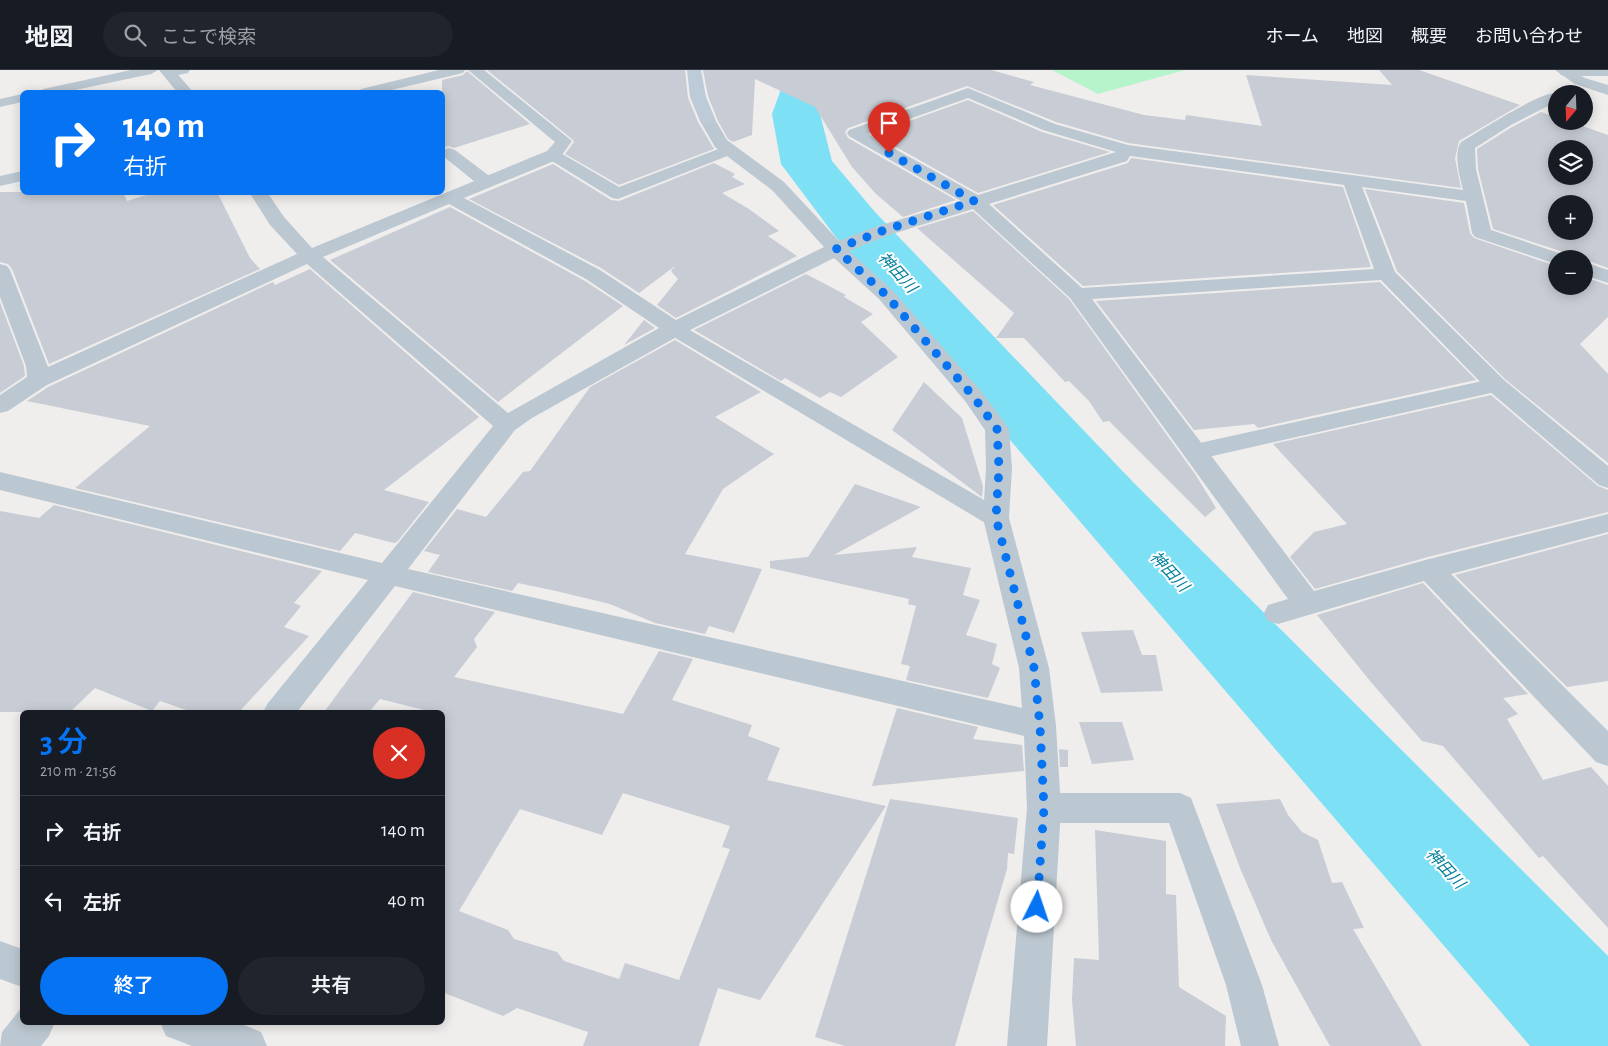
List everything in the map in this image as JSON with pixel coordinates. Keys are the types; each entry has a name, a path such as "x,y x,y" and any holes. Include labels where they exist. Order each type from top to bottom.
{"street":[{"path":"389,90 458,70"},
{"path":"0,406 39,380 309,256 553,154 564,140 475,70"},
{"path":"694,70 698,97 708,121 721,144 778,186 841,247 886,295 973,396 997,429 999,468 996,518 1034,668 1040,726 1044,808 1027,1046"},
{"path":"173,71 184,90"},
{"path":"1564,71 1580,81 1608,90"},
{"path":"1576,85 1580,81"},
{"path":"1308,604 1077,294 974,201 855,133 968,93 1049,128 1126,150 1473,197"},
{"path":"1548,100 1505,122 1467,146 1467,169 1482,233 1548,256"},
{"path":"281,710 507,425 524,413 674,329 841,247 882,231 974,201 1121,157 1126,150"},
{"path":"0,181 20,176"},
{"path":"1351,181 1386,274 1496,385 1608,479"},
{"path":"260,195 277,221 309,256 507,425"},
{"path":"449,197 586,270 658,316 674,329"},
{"path":"0,270 37,366 39,380"},
{"path":"1593,271 1608,277"},
{"path":"1077,294 1386,274"},
{"path":"0,481 387,574 1040,726"},
{"path":"1278,613 1429,569 1608,524"},
{"path":"1429,569 1608,752"},
{"path":"0,960 20,967"},
{"path":"16,1046 33,1025"},
{"path":"188,1025 247,1046"}],"lane":[{"path":"57,90 151,70"},
{"path":"1564,71 1608,72"},
{"path":"0,103 20,98"},
{"path":"553,154 618,194 729,150"},
{"path":"449,153 486,182"},
{"path":"674,329 996,518"},
{"path":"1195,452 1496,385"},
{"path":"1044,808 1180,808 1244,985 1260,1046"}],"green space":[{"path":"1052,70 1185,70 1098,94"}],"building":[{"path":"487,70 685,70 688,98 698,122 714,149 619,185 565,154 574,142 573,140"},
{"path":"703,70 991,70 1034,82 1030,85 1144,115 1185,120 1186,115 1262,126 1246,75 1392,85 1379,70 1419,70 1520,105 1459,141 1455,159 1461,188 1128,143 1056,122 967,86 848,128 845,132 848,138 956,200 903,217 876,194 852,167 815,107 755,79 752,135 733,142 728,139 708,96"},
{"path":"467,71 530,124 454,148 445,147 445,90 442,90 442,80 463,75"},
{"path":"968,100 1042,132 1110,152 978,193 873,134"},
{"path":"1541,112 1548,114 1548,130 1593,130 1608,135 1608,268 1593,262 1593,250 1557,250 1493,229 1478,169 1477,149 1512,127"},
{"path":"1131,158 1343,187 1371,267 1083,286 993,205 1128,163"},
{"path":"714,163 735,174 732,177 745,184 722,193 749,209 779,231 768,236 797,256 676,318 657,305 678,279 671,271 675,266 639,293 601,268 469,199 553,164 611,200 619,201"},
{"path":"1365,189 1464,203 1470,233 1474,238 1548,263 1548,295 1593,295 1593,280 1608,285 1608,317 1580,344 1608,374 1608,463 1505,379 1397,271"},
{"path":"0,192 20,192 20,195 124,195 127,201 146,195 218,195 250,258 260,269 49,364 12,269 8,264 0,262"},
{"path":"450,207 585,281 623,306 498,402 330,260"},
{"path":"973,211 1069,299 1195,474 1216,508 1205,517 1109,421 1103,422 1089,401 1069,381 1065,382 1024,338 996,338 1014,313 917,228"},
{"path":"310,269 479,417 384,490 429,502 397,542 394,543 355,533 340,551 75,488 150,426 27,401 48,387 273,282 275,285"},
{"path":"806,274 846,295 844,297 873,314 861,322 898,357 841,397 830,392 820,398 785,378 781,381 694,330"},
{"path":"1380,282 1476,380 1258,428 1254,424 1194,430 1096,301"},
{"path":"0,302 24,366 25,376 0,393"},
{"path":"644,320 655,328 624,345"},
{"path":"675,340 761,392 715,417 774,454 723,489 685,554 762,569 734,633 709,626 705,634 655,623 610,604 518,583 512,591 428,572 440,555 424,551 457,509 486,517 523,472 530,471 590,387"},
{"path":"924,382 962,418 983,486 982,497 892,430"},
{"path":"1491,395 1598,486 1608,490 1608,512 1428,557 1315,589 1290,557 1314,532 1347,524 1273,444"},
{"path":"855,484 921,507 834,555 917,547 912,557 971,568 963,595 980,600 966,635 997,644 992,664 1000,668 988,698 906,680 910,666 901,664 916,606 908,604 909,599 770,568 770,561 808,557"},
{"path":"54,505 322,571 294,603 301,606 284,627 309,636 241,710 186,710 160,701 153,710 150,710 95,688 72,710 0,712 0,511 39,518"},
{"path":"1608,534 1608,681 1567,687 1455,575"},
{"path":"1423,583 1528,694 1503,698 1518,714 1507,719 1543,780 1591,767 1608,786 1608,928 1543,856 1539,858 1443,746 1422,741 1370,681 1317,615"},
{"path":"413,592 495,612 474,639 477,647 454,677 623,714 659,651 693,659 672,700 752,725 748,736 780,748 767,780 886,806 760,1000 718,988 699,1046 583,1046 588,1032 517,1008 503,1016 445,993 445,710 424,710 380,699 371,710 325,710","holes":["623,793 730,826 722,847 730,849 679,980 625,963 619,979 564,961 557,952 514,939 508,930 459,911 520,809 602,835"]},
{"path":"1133,630 1142,655 1156,655 1163,691 1101,693 1081,632"},
{"path":"897,708 978,727 973,739 1022,745 1024,771 872,786"},
{"path":"1079,722 1122,722 1134,760 1092,764"},
{"path":"1059,749 1068,750 1068,767 1060,767"},
{"path":"890,799 1018,818 1014,854 1008,853 1007,869 955,1046 845,1046 815,1037"},
{"path":"1280,799 1288,815 1302,832 1318,840 1332,883 1342,882 1364,928 1353,929 1422,1046 1330,1046 1271,940 1240,868 1216,804"},
{"path":"1095,830 1166,841 1166,894 1176,895 1179,987 1226,1016 1225,1046 1076,1046 1072,1000 1074,958 1099,960"}],"waterway":[{"name":"神田川","path":"810,70 796,114 807,164 855,224 1105,501 1608,1043"}],"route":[{"path":"889,153 974,201 882,231 836,249 886,295 973,396 997,429 999,468 996,518 1034,668 1040,726 1044,808 1037,907"}]}
